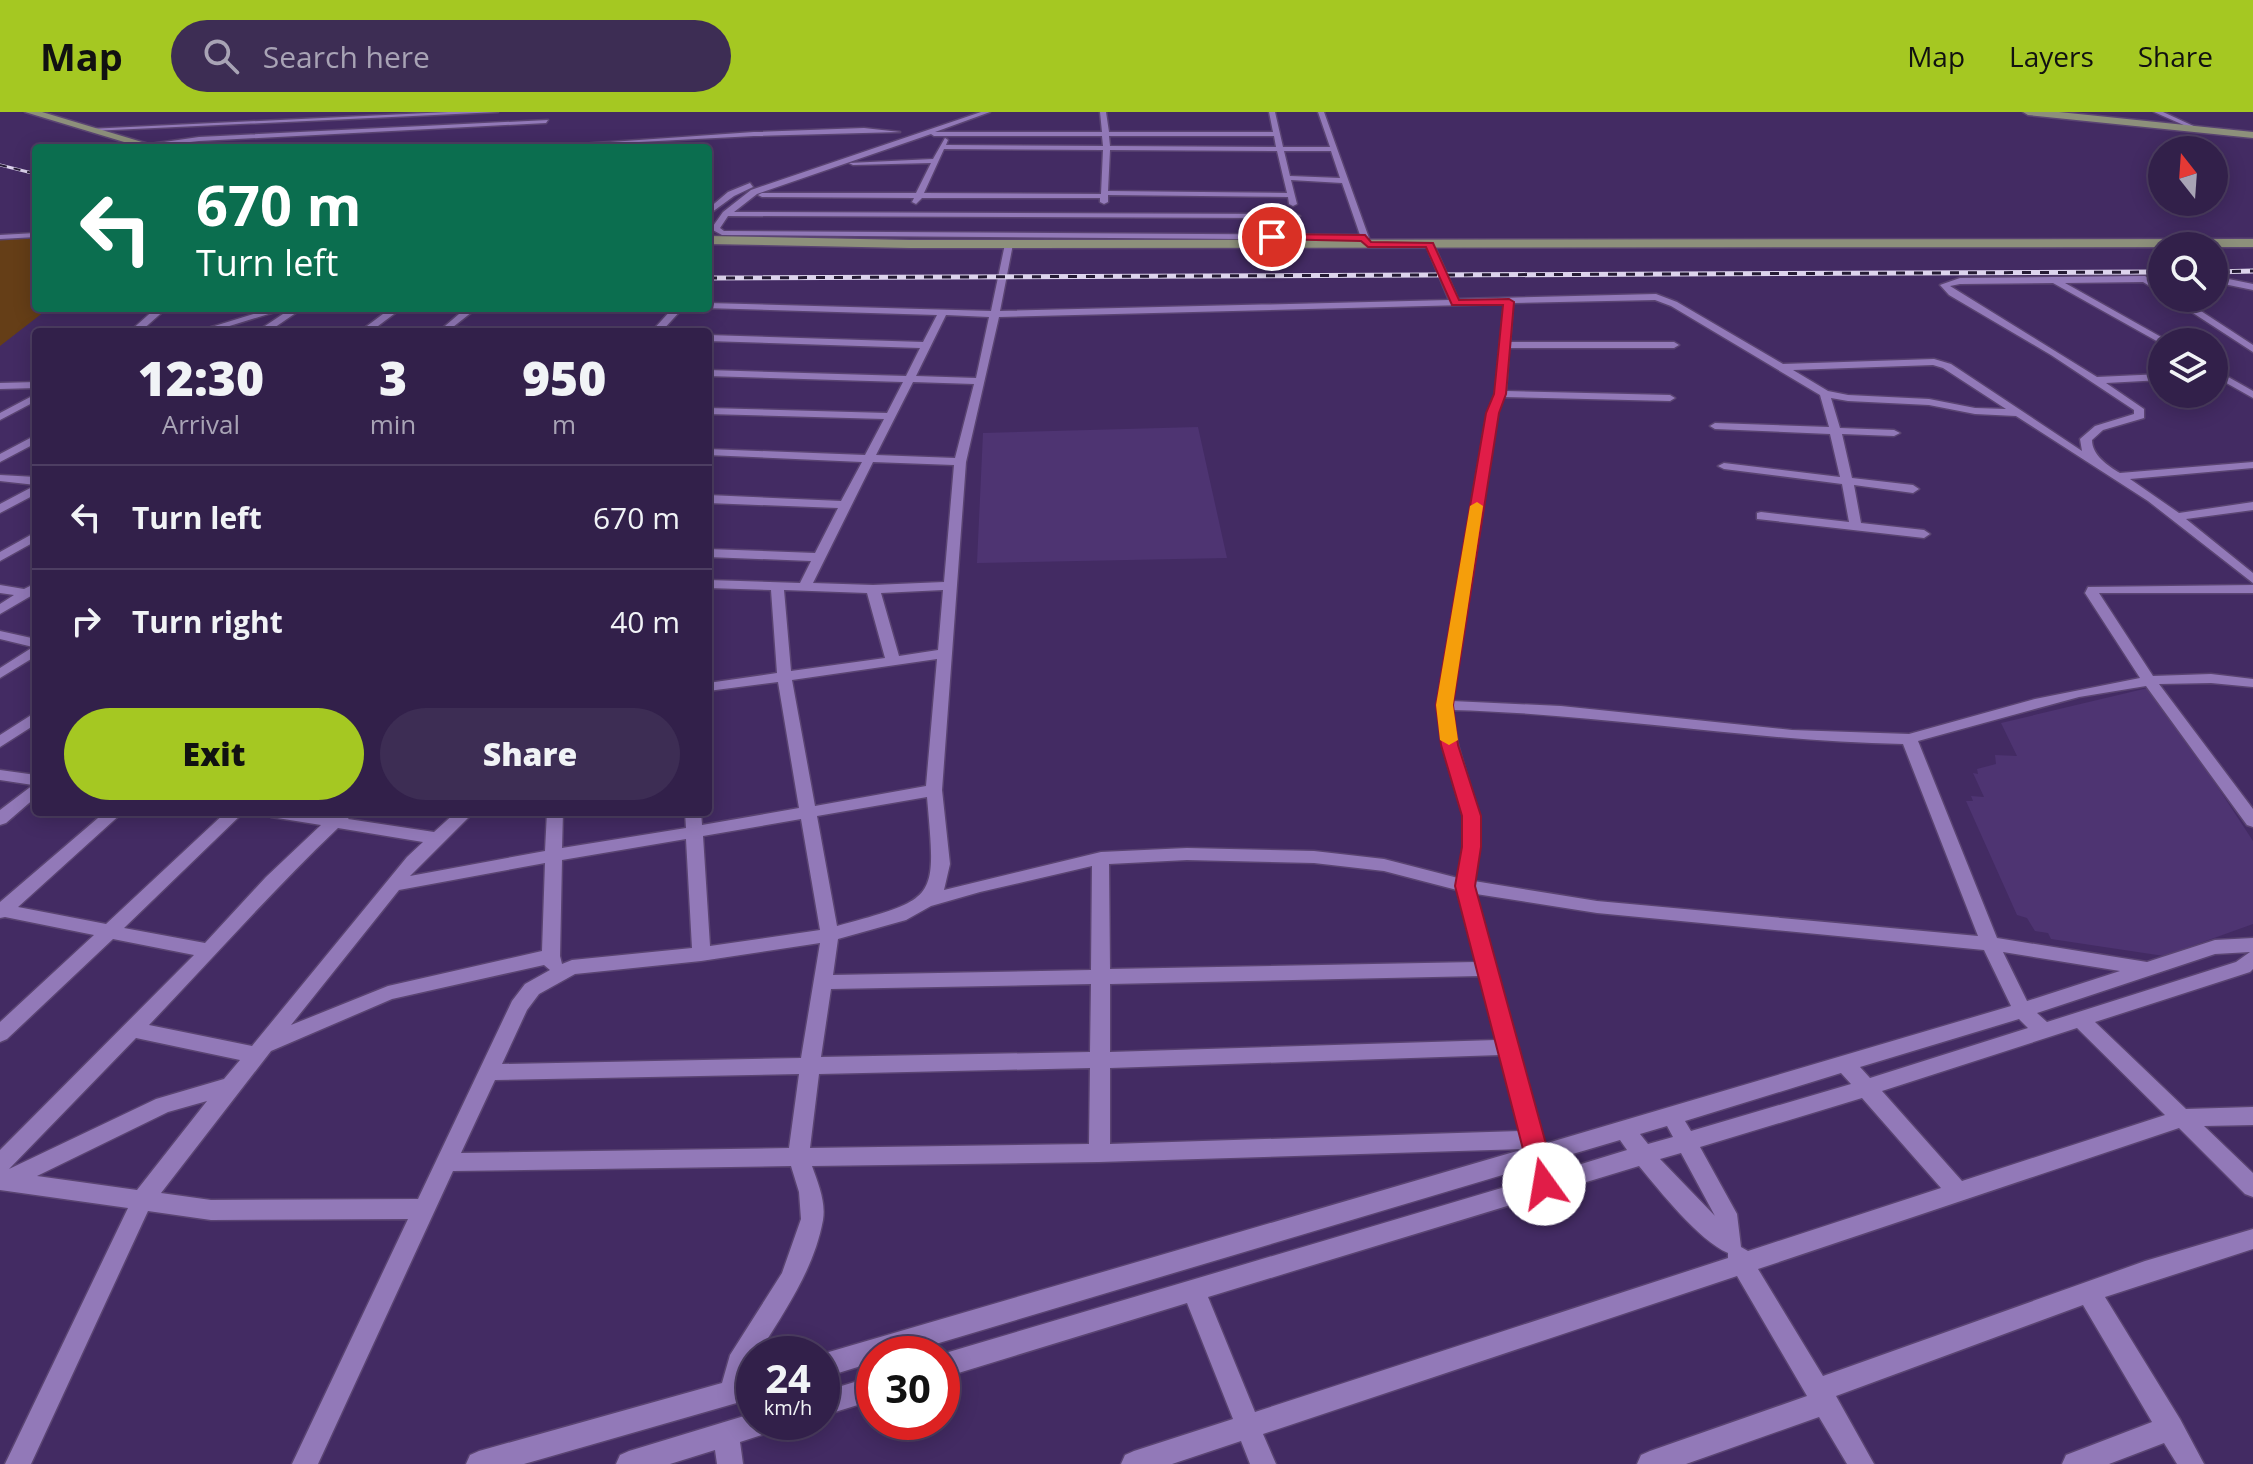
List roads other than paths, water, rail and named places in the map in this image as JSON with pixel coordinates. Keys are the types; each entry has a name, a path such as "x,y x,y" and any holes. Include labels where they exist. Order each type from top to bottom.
{"main road":[{"path":"30,112 144,144"},
{"path":"2028,112 2253,135"},
{"path":"712,240 1009,244 1366,241 1430,245 2253,243"}],"street":[{"path":"91,129 342,115 495,112"},
{"path":"531,144 553,112"},
{"path":"987,112 748,195 715,227 718,232 1301,237 1366,241 1321,112"},
{"path":"1101,235 1107,148 1103,112"},
{"path":"1272,112 1301,237"},
{"path":"2157,112 2197,129"},
{"path":"264,136 281,120"},
{"path":"174,144 264,136 546,121"},
{"path":"595,144 781,133 899,131 742,188 712,210"},
{"path":"920,134 1276,134"},
{"path":"902,234 947,135"},
{"path":"941,147 1335,149"},
{"path":"835,163 935,161"},
{"path":"1286,178 1347,181"},
{"path":"748,195 1290,195"},
{"path":"726,214 1296,216"},
{"path":"0,237 32,235"},
{"path":"925,902 935,891 939,879 934,790 960,462 1009,244"},
{"path":"1430,245 1455,303"},
{"path":"2230,280 2253,278"},
{"path":"2055,280 2148,332"},
{"path":"2230,280 2253,287"},
{"path":"2102,467 2086,448 2086,439 2099,428 2129,420 2142,412 2054,353 1952,293 1944,285 1960,281 2148,281"},
{"path":"712,306 995,314 1664,299 1825,393 1848,398 1929,402 1975,411 2019,413"},
{"path":"1509,302 1500,394 1492,413 1444,705 1450,745 1471,816 1471,847 1465,886 1544,1184"},
{"path":"139,328 157,312"},
{"path":"226,324 238,312"},
{"path":"213,328 269,312"},
{"path":"267,328 292,312"},
{"path":"370,328 392,312"},
{"path":"446,328 467,312"},
{"path":"660,328 674,312"},
{"path":"672,328 686,312"},
{"path":"2196,312 2253,349"},
{"path":"805,586 843,505 943,313"},
{"path":"712,338 927,345"},
{"path":"1505,345 1674,345"},
{"path":"1782,367 1934,362 1947,366 2178,517 2201,540 2253,579"},
{"path":"712,373 980,381"},
{"path":"3,386 32,378"},
{"path":"2093,380 2148,378"},
{"path":"2228,381 2253,395"},
{"path":"3,386 32,385"},
{"path":"1825,393 1856,528"},
{"path":"1500,394 1670,398"},
{"path":"0,417 32,399"},
{"path":"712,411 892,416"},
{"path":"1715,426 1894,433"},
{"path":"0,459 32,440"},
{"path":"712,452 960,462"},
{"path":"2118,477 2253,465"},
{"path":"1724,466 1913,489"},
{"path":"2237,466 2253,476"},
{"path":"0,478 32,481"},
{"path":"0,509 32,491"},
{"path":"712,499 843,505"},
{"path":"2178,517 2253,506"},
{"path":"2237,509 2253,520"},
{"path":"1761,516 1924,534"},
{"path":"0,557 32,538"},
{"path":"712,553 819,557"},
{"path":"712,584 873,589 948,586"},
{"path":"756,1336 792,1278 812,1219 810,1192 799,1159 830,935 784,676 777,586"},
{"path":"0,589 31,590"},
{"path":"873,589 893,661"},
{"path":"2253,589 2093,590 2092,593 2148,679 2253,821"},
{"path":"0,610 31,590"},
{"path":"0,635 32,642"},
{"path":"0,674 32,653"},
{"path":"712,686 943,654"},
{"path":"1444,705 1572,710 1722,729 1826,737 1909,739 2025,707 2148,679 2253,683"},
{"path":"0,742 32,720"},
{"path":"1909,739 1991,945 2022,1010 2044,1031"},
{"path":"0,775 32,779"},
{"path":"395,885 553,854 695,833 934,790"},
{"path":"0,819 32,792"},
{"path":"1,911 110,816"},
{"path":"0,1034 232,816"},
{"path":"1,1176 132,1029 281,872 341,816 436,838"},
{"path":"18,1464 142,1201 230,1086 395,885 436,838 461,816"},
{"path":"305,1464 519,1006 554,964 555,816"},
{"path":"693,816 701,954"},
{"path":"132,1029 259,1050 388,993 554,964 588,965 701,954 830,935 900,915 925,902 1101,858 1187,854 1314,857 1384,865 1465,886 1597,907 2024,947 2149,968"},
{"path":"1099,1153 1101,858"},
{"path":"1,911 209,951"},
{"path":"840,1361 1536,1148 1672,1116 1845,1064 2215,947 2253,945"},
{"path":"2215,947 2250,967"},
{"path":"960,1361 1866,1088 2250,967"},
{"path":"822,982 1487,969"},
{"path":"2080,1019 2253,1187"},
{"path":"488,1072 1101,1060 1509,1047"},
{"path":"1845,1064 1957,1191"},
{"path":"1,1176 163,1105 230,1086"},
{"path":"1672,1116 1726,1214 1737,1254 1861,1464"},
{"path":"1134,1464 1737,1254 1957,1191 2183,1118 2253,1116"},
{"path":"1624,1129 1642,1155 1703,1223 1737,1254"},
{"path":"445,1162 1536,1148"},
{"path":"1,1176 211,1210 423,1209"},
{"path":"1650,1464 2089,1293 2253,1239"},
{"path":"1194,1291 1263,1464"},
{"path":"2089,1293 2191,1464"},
{"path":"479,1464 736,1391"},
{"path":"2075,1464 2171,1428"},
{"path":"629,1464 736,1431"},
{"path":"726,1434 730,1464"}],"railway":[{"path":"0,165 32,173"},
{"path":"2228,272 2253,271"},
{"path":"712,278 2148,272"}]}
